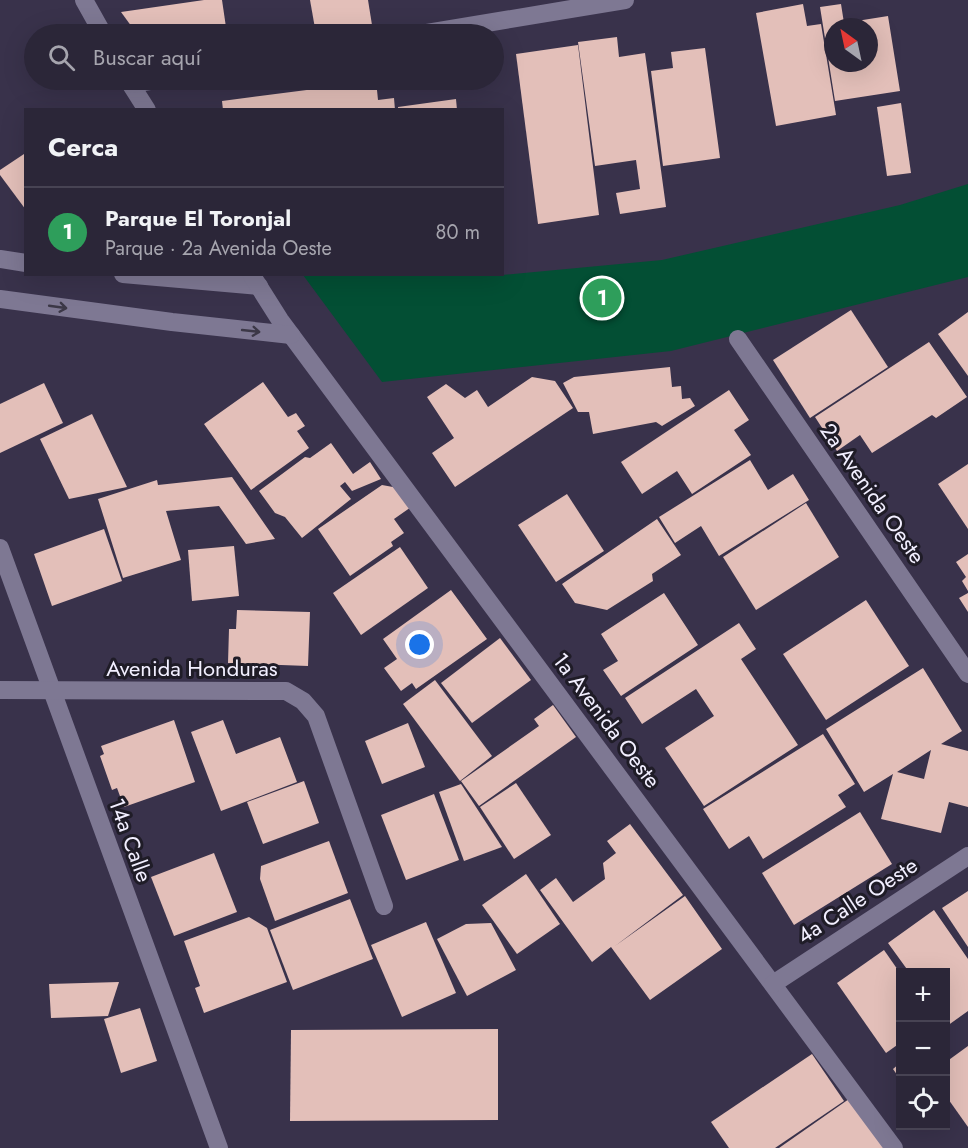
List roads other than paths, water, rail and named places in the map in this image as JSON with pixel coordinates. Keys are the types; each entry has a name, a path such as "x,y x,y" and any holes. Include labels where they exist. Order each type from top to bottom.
{"street":[{"path":"84,0 97,24"},
{"path":"481,24 625,0"},
{"path":"134,90 146,108"},
{"path":"0,259 24,263"},
{"path":"167,276 255,280"},
{"name":"1a Avenida Oeste","path":"255,280 291,335 894,1148"},
{"path":"0,299 291,335"},
{"name":"2a Avenida Oeste","path":"738,339 968,674"},
{"name":"14a Calle","path":"0,548 50,692 219,1148"},
{"name":"Avenida Honduras","path":"0,690 50,692 286,691 303,701 316,716 384,906"},
{"name":"4a Calle Oeste","path":"773,984 968,856"}],"place":[{"name":"Parque El Toronjal","path":"602,298"}]}
